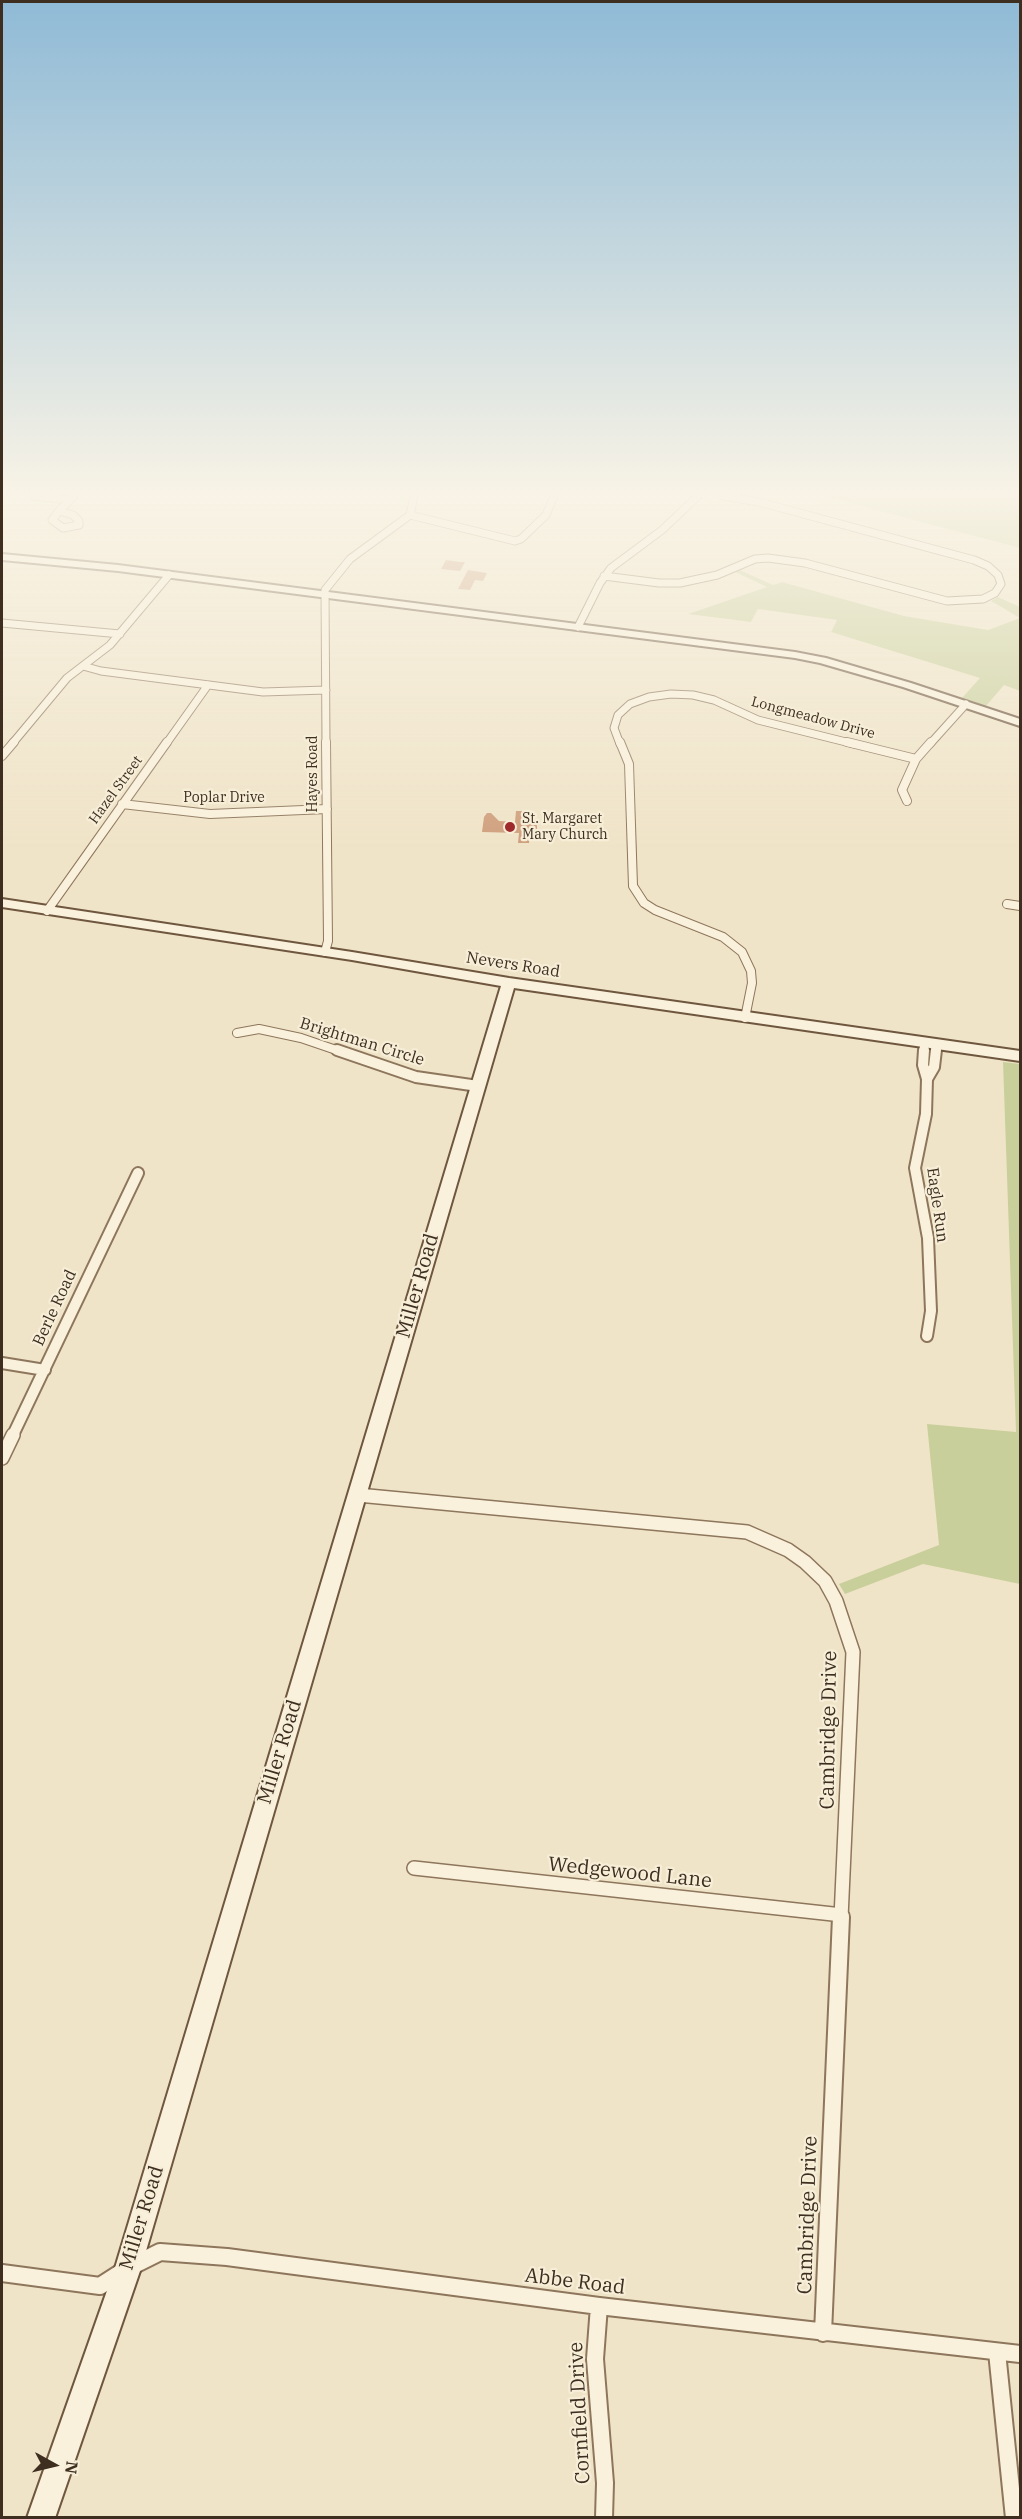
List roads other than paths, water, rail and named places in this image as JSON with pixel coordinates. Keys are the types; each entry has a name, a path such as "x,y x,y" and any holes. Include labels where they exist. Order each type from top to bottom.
{"street":[{"path":"2,756 67,678 96,657 137,614"},
{"name":"Hayes Road","path":"325,952 328,942 326,614"},
{"path":"469,614 795,655 855,669 1020,723"},
{"path":"578,627 585,614"},
{"path":"2,623 120,634"},
{"path":"83,666 101,671 264,692 326,690"},
{"name":"Hazel Street","path":"47,910 208,685"},
{"name":"Longmeadow Drive","path":"745,1018 752,983 751,971 742,952 723,937 655,910 644,903 633,886 629,764 614,728 618,715 630,704 649,697 670,694 693,695 714,700 758,720 916,759"},
{"path":"907,801 902,790 916,759 966,704"},
{"name":"Poplar Drive","path":"122,804 210,814 327,809"},
{"name":"Nevers Road","path":"2,903 325,952 509,983 1020,1056"},
{"path":"1007,904 1020,906"},
{"name":"Miller Road","path":"40,2517 128,2268 509,983"},
{"name":"Brightman Circle","path":"237,1033 260,1029 301,1038 416,1077 478,1086"},
{"name":"Eagle Run","path":"927,1336 931,1311 928,1238 915,1168 926,1114 927,1079 934,1067 930,1044"},
{"name":"Berle Road","path":"2,1458 138,1173"},
{"path":"2,1363 45,1370"},
{"name":"Cambridge Drive","path":"358,1495 747,1532 788,1550 825,1581 836,1601 853,1652 823,2333"},
{"name":"Wedgewood Lane","path":"414,1868 486,1878 842,1915"},
{"name":"Abbe Road","path":"2,2273 100,2286 128,2268 160,2252 227,2258 823,2333 1020,2354"},
{"name":"Cornfield Drive","path":"599,2306 595,2359 606,2483 604,2517"},
{"path":"997,2352 1014,2517"}],"place":[{"name":"St. Margaret Mary Church","path":"510,827"}]}
